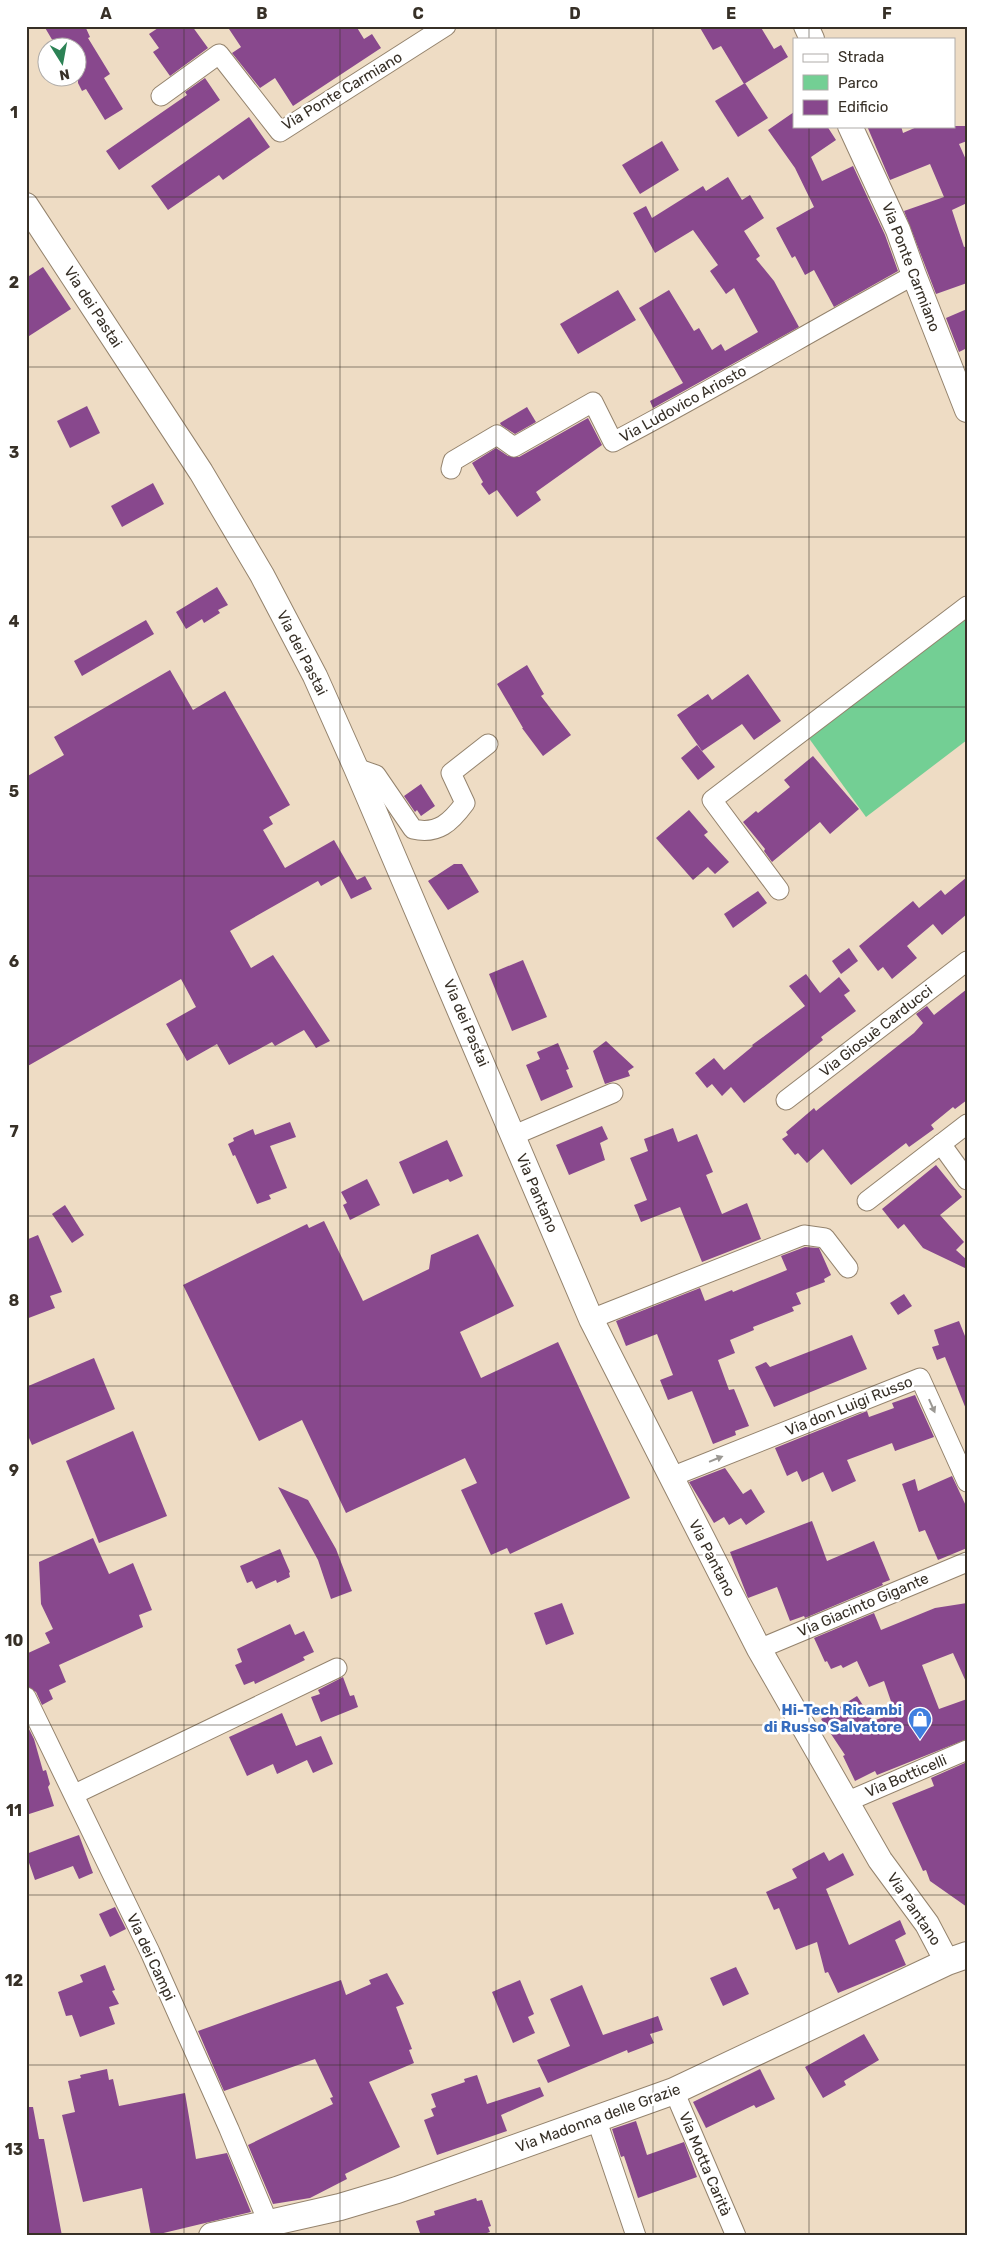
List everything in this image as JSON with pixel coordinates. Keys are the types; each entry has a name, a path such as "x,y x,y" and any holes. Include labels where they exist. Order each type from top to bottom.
{"main road":[{"name":"Via Madonna delle Grazie","path":"212,2236 275,2226 397,2190 674,2091 957,1959"}],"street":[{"name":"Via Ponte Carmiano","path":"161,96 220,54 280,132 446,26"},
{"path":"806,26 812,38"},
{"name":"Via Ponte Carmiano","path":"851,128 898,230 967,410"},
{"name":"Via dei Pastai","path":"26,205 201,472 262,575 316,676 461,1009 512,1136"},
{"name":"Via Ludovico Ariosto","path":"451,469 453,461 498,436 514,447 593,402 613,442 690,402 824,324 914,275"},
{"path":"778,890 712,800 967,606"},
{"path":"356,768 376,775 413,829 427,832 451,822 464,803 450,773 488,744"},
{"name":"Via Giosuè Carducci","path":"786,1100 967,961"},
{"path":"512,1136 614,1093"},
{"path":"867,1201 967,1124"},
{"name":"Via Pantano","path":"512,1136 591,1319 759,1649 880,1860 927,1924 957,1959"},
{"path":"941,1144 967,1180"},
{"path":"591,1319 804,1235 826,1238 848,1268"},
{"name":"Via don Luigi Russo","path":"671,1478 920,1378 967,1482"},
{"name":"Via Giacinto Gigante","path":"759,1649 967,1562"},
{"path":"74,1794 337,1668"},
{"name":"Via dei Campi","path":"26,1697 150,1952 229,2129 275,2226"},
{"name":"Via Botticelli","path":"846,1802 967,1750"},
{"name":"Via Motta Carità","path":"674,2091 736,2236"},
{"path":"596,2118 636,2236"}],"green space":[{"path":"967,617 967,740 866,817 808,737"}],"building":[{"path":"44,26 85,26 90,37 88,38 51,38"},
{"path":"161,26 192,26 208,48 170,76 153,52 159,48 149,34"},
{"path":"227,26 356,26 364,39 372,34 381,48 293,106 275,78 260,88 232,53 241,47"},
{"path":"699,26 760,26 774,49 781,45 788,57 744,84 721,46 713,50"},
{"path":"88,38 110,74 104,78 123,109 105,120 86,89 82,91 80,88 88,88"},
{"path":"205,78 220,100 119,170 106,151 187,95 185,92"},
{"path":"745,83 768,118 738,137 715,101"},
{"path":"793,113 793,128 828,128 836,140 811,157 822,181 853,166 885,235 898,271 834,307 814,270 805,275 795,256 792,258 776,228 814,207 795,168 768,130"},
{"path":"249,117 270,147 223,180 219,175 168,210 151,186"},
{"path":"956,126 967,126 967,141 959,144 967,162 967,203 952,210 964,247 967,246 967,283 936,294 904,211 944,197 930,164 890,180 868,128 902,128 903,133 914,128 956,128"},
{"path":"662,141 679,170 640,194 622,165"},
{"path":"728,177 742,200 750,195 764,218 744,231 760,256 756,259 774,281 799,327 653,408 650,401 683,383 639,308 669,290 694,331 699,328 712,350 721,344 725,351 758,332 734,288 726,294 710,271 718,265 693,230 655,253 633,213 646,206 652,218 703,186 706,191"},
{"path":"43,267 71,309 26,338 26,278"},
{"path":"618,290 636,320 578,354 560,324"},
{"path":"967,309 967,348 959,352 946,318"},
{"path":"87,406 100,433 70,448 57,421"},
{"path":"527,407 536,422 515,434 501,425 500,423"},
{"path":"588,418 602,445 536,492 541,500 517,517 497,490 489,495 481,484 483,482 472,463 496,448 508,456 519,457"},
{"path":"153,483 164,504 122,527 111,506"},
{"path":"217,587 228,605 218,610 220,613 204,623 202,619 186,629 176,612"},
{"path":"146,620 154,634 82,676 74,661"},
{"path":"527,665 544,694 541,696 571,735 543,756 522,728 497,684"},
{"path":"170,670 193,710 225,691 290,805 269,817 273,824 263,830 285,868 334,840 357,880 365,876 372,889 351,899 339,876 321,886 318,881 230,931 251,968 273,955 330,1041 316,1048 304,1030 275,1046 272,1042 229,1065 217,1044 187,1061 166,1024 196,1007 181,979 26,1067 26,777 64,755 54,737"},
{"path":"748,674 781,721 754,740 742,724 702,751 677,715 708,694 712,700"},
{"path":"697,745 715,767 698,780 681,758"},
{"path":"813,756 859,809 830,834 820,822 772,862 764,851 765,849 743,822 756,811 758,813 790,787 784,780"},
{"path":"421,784 435,806 421,816 417,810 415,812 404,796"},
{"path":"689,810 708,832 704,835 729,862 715,874 708,867 693,880 656,838"},
{"path":"454,864 462,864 479,892 448,910 428,881"},
{"path":"967,877 967,914 942,935 933,924 907,946 917,958 892,979 883,967 878,971 859,946 913,901 919,908 941,890 945,895"},
{"path":"758,891 767,903 733,928 724,914"},
{"path":"849,948 858,961 841,974 832,961"},
{"path":"523,960 547,1017 512,1031 489,974"},
{"path":"806,974 820,993 839,977 850,991 844,995 856,1011 821,1037 823,1040 744,1103 731,1087 722,1096 712,1084 707,1088 695,1073 714,1058 724,1070 752,1045 805,1006 789,986"},
{"path":"967,989 967,1100 955,1109 953,1107 931,1125 934,1129 909,1147 906,1143 851,1185 823,1149 807,1163 798,1153 795,1155 782,1139 788,1135 786,1132 814,1108 816,1111 914,1033 923,1023 916,1014 927,1006 934,1015"},
{"path":"606,1041 634,1067 628,1071 630,1076 605,1084 593,1051"},
{"path":"558,1043 569,1069 566,1070 573,1087 541,1101 526,1065 540,1059 537,1052"},
{"path":"290,1122 296,1137 270,1146 287,1188 269,1195 271,1199 257,1204 235,1155 233,1156 228,1144 234,1141 233,1138 253,1129 255,1135"},
{"path":"602,1126 608,1139 600,1143 605,1160 569,1175 556,1145"},
{"path":"673,1128 678,1142 697,1134 713,1172 706,1175 722,1214 747,1203 761,1239 702,1262 680,1207 641,1222 634,1205 647,1200 630,1158 648,1151 644,1139"},
{"path":"447,1140 463,1176 450,1182 448,1179 413,1194 399,1162"},
{"path":"936,1165 962,1197 940,1215 964,1242 956,1250 967,1260 967,1269 923,1248 904,1224 898,1229 882,1209"},
{"path":"367,1179 380,1205 350,1220 343,1205 347,1203 341,1192"},
{"path":"65,1205 84,1235 72,1243 52,1214"},
{"path":"324,1221 363,1301 429,1269 431,1255 478,1234 514,1306 460,1332 481,1378 558,1342 630,1498 510,1554 507,1548 491,1555 461,1490 477,1483 465,1458 346,1513 302,1420 259,1441 183,1285 307,1224 309,1228"},
{"path":"38,1235 62,1292 50,1296 55,1308 26,1319 26,1240"},
{"path":"805,1247 819,1248 831,1275 824,1279 825,1282 796,1293 801,1304 792,1307 794,1311 753,1327 754,1330 730,1340 735,1353 718,1360 729,1390 734,1389 749,1426 735,1431 736,1435 713,1444 692,1391 668,1400 660,1380 673,1375 657,1334 626,1346 616,1321 700,1288 705,1301 732,1290 733,1292 787,1270 781,1256"},
{"path":"904,1294 912,1306 898,1315 890,1303"},
{"path":"959,1321 967,1341 966,1409 945,1357 937,1360 932,1347 939,1345 934,1330"},
{"path":"852,1335 867,1369 774,1407 755,1367 766,1362 770,1367"},
{"path":"94,1358 115,1409 32,1445 26,1431 26,1387"},
{"path":"915,1395 934,1437 895,1451 892,1443 847,1460 856,1481 832,1492 823,1472 802,1482 797,1471 787,1476 775,1448 867,1411 869,1417 894,1408 892,1403"},
{"path":"133,1431 167,1516 99,1543 66,1461"},
{"path":"725,1468 743,1494 751,1489 765,1512 746,1525 741,1518 729,1525 724,1517 714,1523 689,1482"},
{"path":"952,1476 967,1508 967,1548 938,1560 925,1530 919,1532 902,1484 915,1479 918,1491"},
{"path":"278,1487 308,1500 336,1549 352,1591 331,1599 318,1560"},
{"path":"812,1521 827,1561 874,1541 890,1580 882,1583 883,1585 805,1618 804,1616 790,1621 777,1587 748,1598 730,1552"},
{"path":"93,1538 109,1574 133,1563 152,1610 139,1615 143,1627 59,1665 66,1682 49,1690 53,1699 42,1705 36,1692 26,1686 26,1654 50,1643 45,1633 53,1629 41,1604 39,1562"},
{"path":"280,1549 290,1572 290,1577 277,1583 276,1580 256,1589 252,1581 247,1583 240,1566"},
{"path":"562,1603 574,1634 546,1645 534,1613"},
{"path":"967,1603 967,1684 953,1653 922,1665 939,1709 967,1699 967,1739 877,1775 875,1771 855,1781 843,1756 845,1755 821,1719 857,1696 873,1721 895,1713 884,1681 869,1687 857,1661 843,1668 841,1665 831,1669 827,1661 825,1662 814,1638 874,1613 881,1630 935,1608"},
{"path":"290,1624 295,1635 304,1631 314,1652 303,1657 305,1660 255,1684 254,1681 244,1685 235,1665 242,1662 237,1649"},
{"path":"343,1677 350,1696 354,1695 358,1707 321,1722 311,1697 320,1694 318,1690"},
{"path":"282,1713 296,1746 321,1736 333,1764 313,1773 307,1760 277,1774 273,1764 247,1776 229,1737"},
{"path":"26,1727 28,1727 34,1739 43,1771 46,1770 50,1784 48,1787 54,1806 26,1815"},
{"path":"967,1762 967,1907 930,1881 926,1870 923,1871 892,1803 934,1786 931,1778"},
{"path":"79,1835 93,1873 79,1879 73,1866 35,1880 26,1854"},
{"path":"824,1852 829,1861 843,1853 854,1875 826,1889 849,1945 900,1920 906,1934 895,1940 906,1965 838,1993 828,1972 825,1973 817,1942 796,1950 779,1908 774,1910 766,1892 797,1878 792,1869"},
{"path":"115,1907 126,1929 110,1937 99,1914"},
{"path":"105,1965 115,1990 112,1991 119,2004 109,2007 115,2024 80,2037 72,2015 66,2016 58,1992 83,1982 80,1975"},
{"path":"736,1967 749,1994 723,2006 710,1978"},
{"path":"387,1973 404,2004 396,2007 412,2049 409,2050 414,2063 369,2082 400,2147 345,2174 347,2179 310,2198 273,2204 248,2145 333,2104 330,2098 333,2097 315,2059 224,2091 198,2031 341,1980 346,1995 371,1984 369,1980"},
{"path":"520,1980 534,2014 528,2017 535,2033 513,2043 492,1992"},
{"path":"582,1985 603,2035 658,2016 663,2030 650,2034 654,2043 628,2053 627,2050 548,2083 537,2060 570,2046 550,1999"},
{"path":"864,2034 879,2060 844,2081 846,2085 823,2098 805,2067"},
{"path":"107,2069 109,2080 113,2079 119,2106 185,2093 196,2159 227,2153 251,2212 151,2236 142,2188 83,2202 62,2115 75,2112 68,2081 81,2078 80,2075"},
{"path":"760,2069 775,2099 756,2108 754,2105 706,2128 693,2102"},
{"path":"477,2075 487,2104 540,2087 544,2096 501,2115 507,2131 437,2155 424,2120 434,2116 431,2109 436,2107 431,2094 465,2082 464,2079"},
{"path":"26,2107 33,2107 39,2139 44,2139 62,2236 26,2236"},
{"path":"636,2121 647,2155 684,2142 697,2177 638,2198 624,2156 621,2157 612,2129"},
{"path":"476,2198 477,2201 482,2200 491,2226 488,2227 490,2232 478,2236 421,2236 416,2221 435,2215 434,2211"}],"place":[{"name":"Hi-Tech Ricambi di Russo Salvatore","path":"920,1740"}]}
